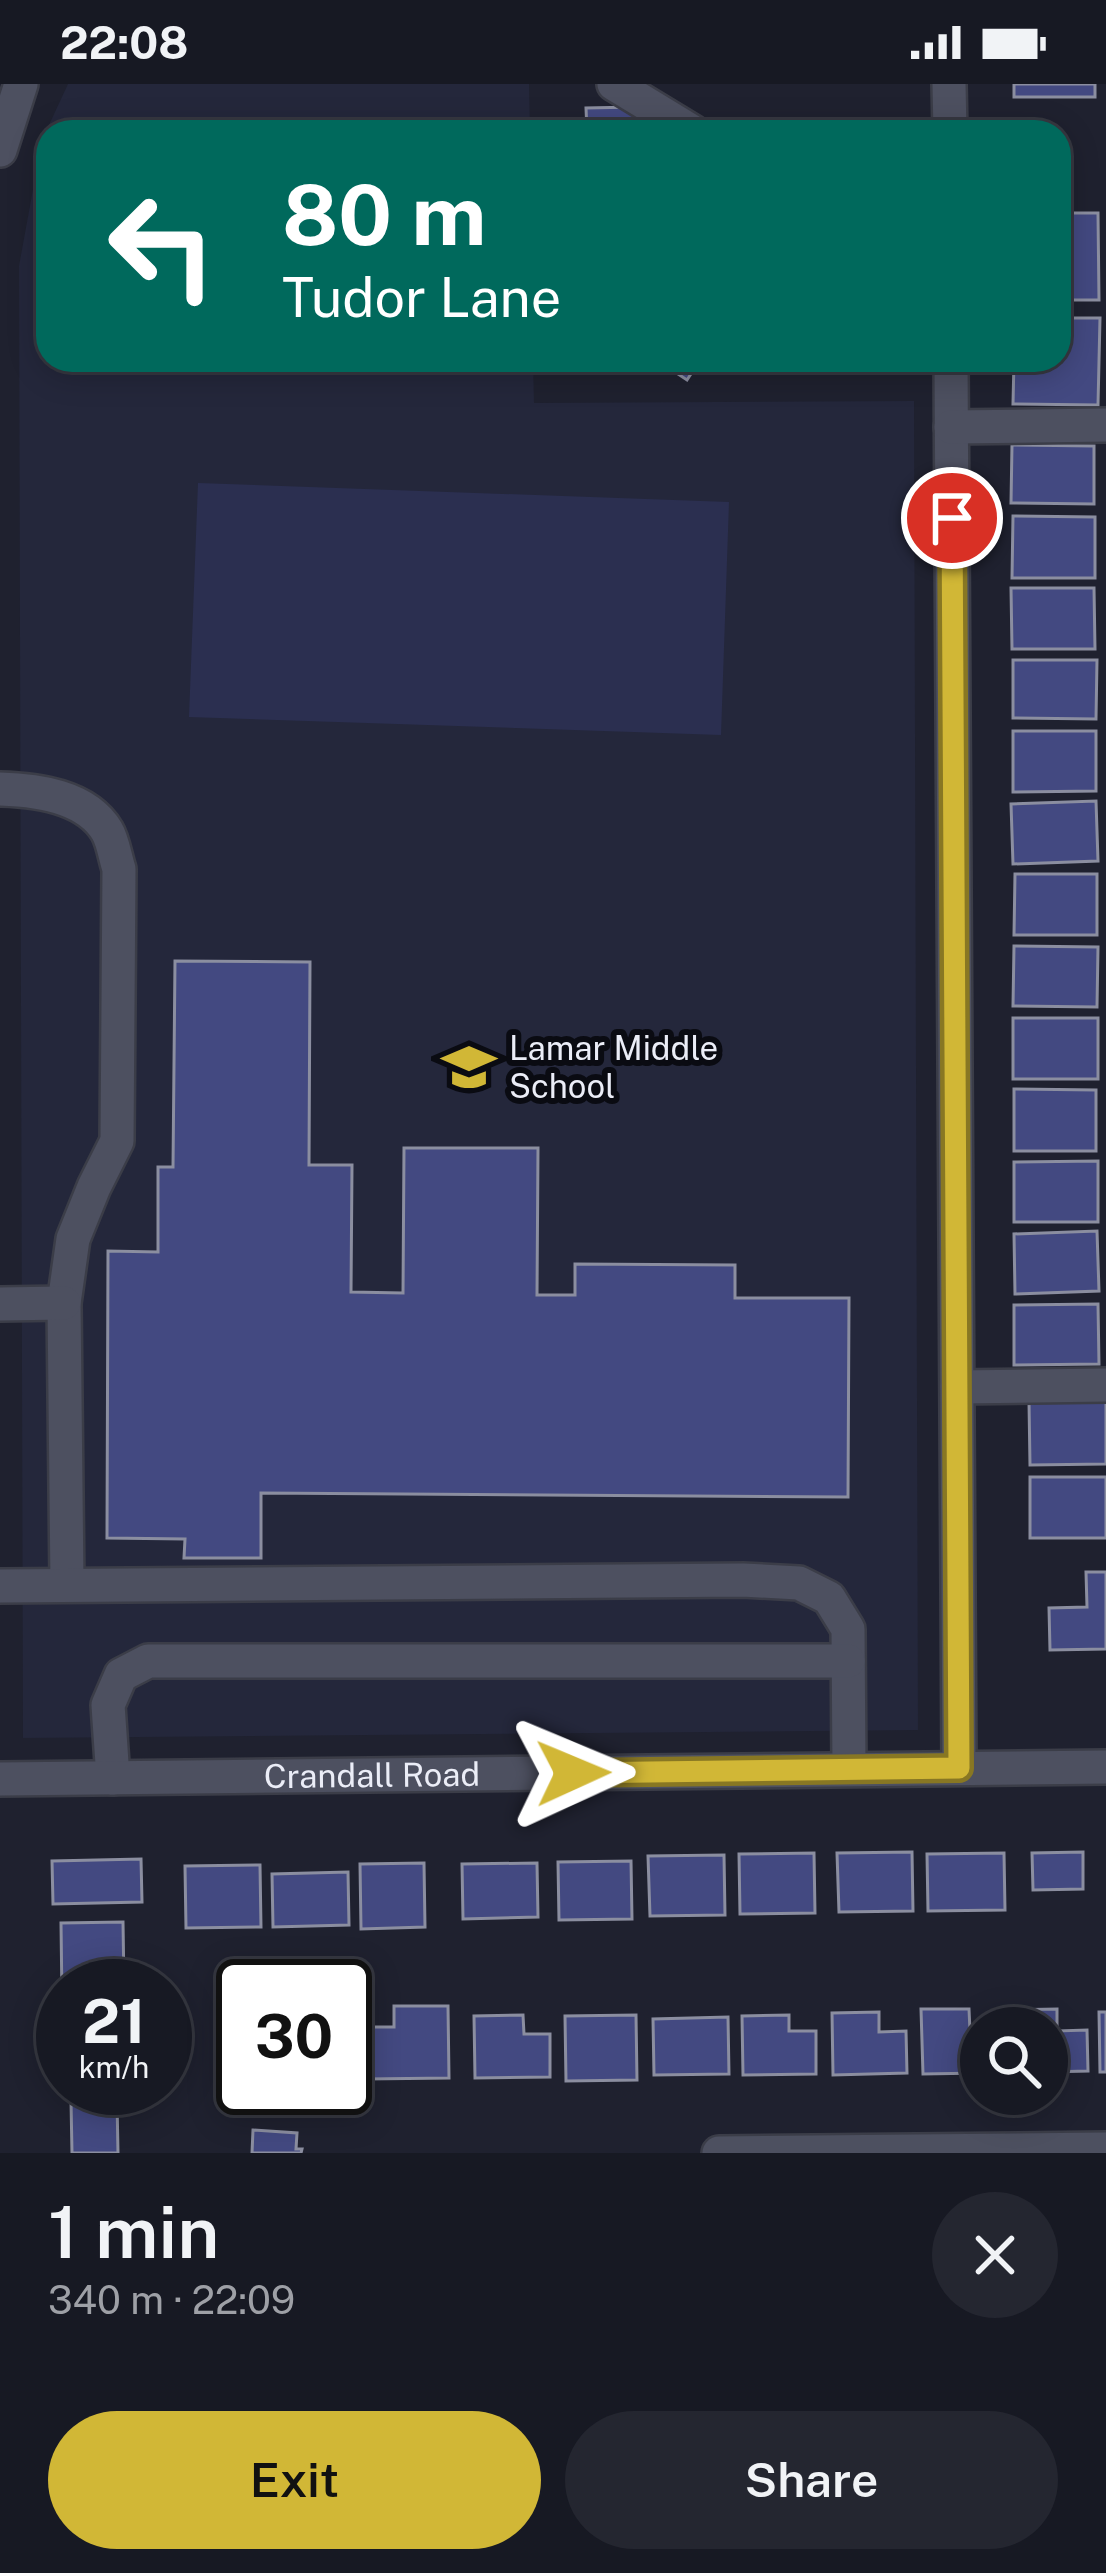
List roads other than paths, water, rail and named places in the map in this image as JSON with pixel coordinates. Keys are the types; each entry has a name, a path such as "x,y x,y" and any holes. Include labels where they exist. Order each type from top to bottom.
{"street":[{"path":"0,150 21,84"},
{"path":"614,84 673,120"},
{"path":"949,84 950,120"},
{"path":"951,372 959,1768"},
{"path":"951,427 1106,425"},
{"path":"0,789 35,790 81,806 106,830 119,869 117,1141 73,1239 64,1303 67,1584"},
{"path":"0,1304 64,1303"},
{"path":"957,1387 1106,1384"},
{"path":"0,1586 799,1583 829,1598 848,1629 849,1769"},
{"path":"113,1778 108,1705 121,1675 148,1661 848,1661"},
{"name":"Crandall Road","path":"0,1779 1106,1767"},
{"path":"719,2153 1106,2149"}],"place":[{"name":"Lamar Middle School","path":"469,1067"}]}
